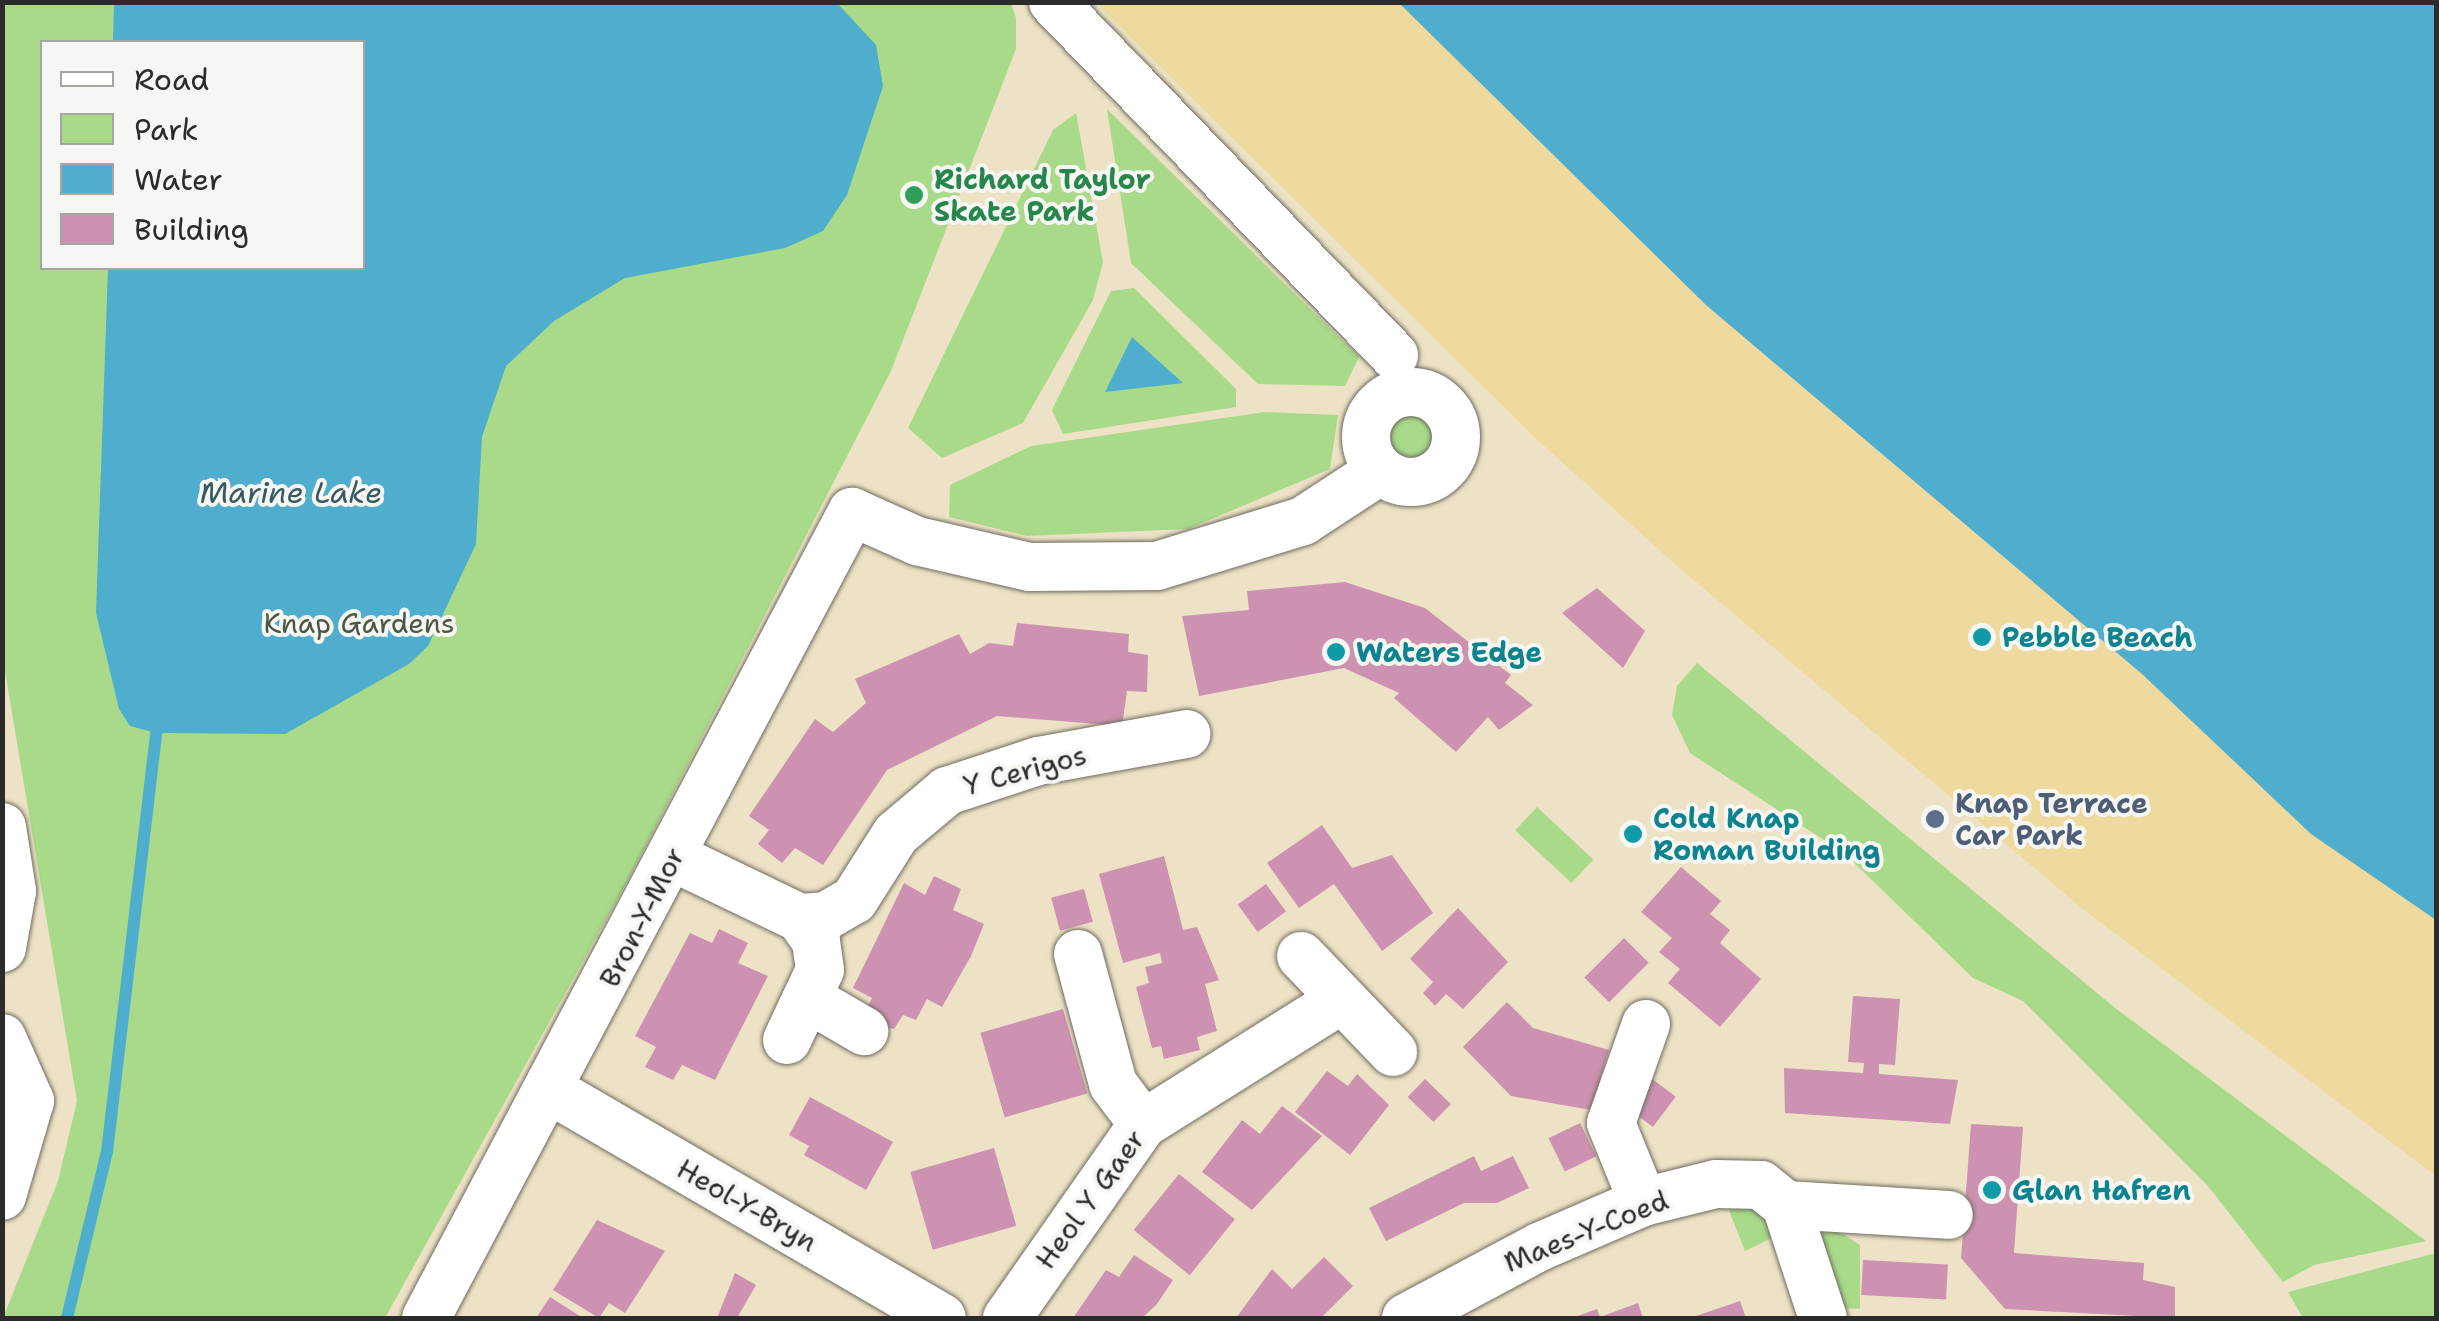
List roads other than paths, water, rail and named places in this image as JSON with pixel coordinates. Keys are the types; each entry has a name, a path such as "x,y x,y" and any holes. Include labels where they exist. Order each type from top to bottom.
{"street":[{"path":"1052,2 1394,355"},
{"name":"Bron-Y-Mor","path":"426,1318 552,1091 852,512 917,541 1030,567 1157,566 1287,527 1378,472"},
{"name":"Y Cerigos","path":"780,909 854,900 896,834 947,791 1038,761 1187,734"},
{"path":"2,826 12,891 2,948"},
{"path":"673,856 780,909 816,941 810,999 787,1040"},
{"path":"1078,954 1112,1084 1144,1124"},
{"path":"1301,956 1393,1052"},
{"path":"810,999 864,1031"},
{"name":"Heol Y Gaer","path":"1007,1318 1144,1124 1341,1000"},
{"path":"1643,1202 1611,1123 1646,1024"},
{"path":"2,1038 30,1101 2,1196"},
{"name":"Heol-Y-Bryn","path":"552,1091 942,1318"},
{"name":"Maes-Y-Coed","path":"1406,1318 1643,1202 1742,1181 1786,1205 1950,1215"},
{"path":"1786,1205 1823,1318"}],"water":[{"name":"Marine Lake","path":"114,3 837,3 876,45 883,86 847,195 823,231 785,248 625,278 554,321 506,366 482,437 476,544 428,646 409,664 285,734 156,733 130,726 119,709 96,613 108,270 365,270 365,40 113,40"},
{"path":"1399,3 2436,3 2436,920 2311,834 2142,674 1706,305"},
{"path":"1132,337 1183,383 1105,392"}],"waterway":[{"path":"67,1318 107,1152 156,733"}],"place":[{"name":"Richard Taylor Skate Park","path":"914,195"},
{"name":"Pebble Beach","path":"1982,637"},
{"name":"Waters Edge","path":"1336,652"},
{"name":"Knap Terrace Car Park","path":"1935,819"},
{"name":"Cold Knap Roman Building","path":"1633,834"},
{"name":"Glan Hafren","path":"1992,1190"}],"park label":[{"name":"Knap Gardens","path":"359,623"}]}
